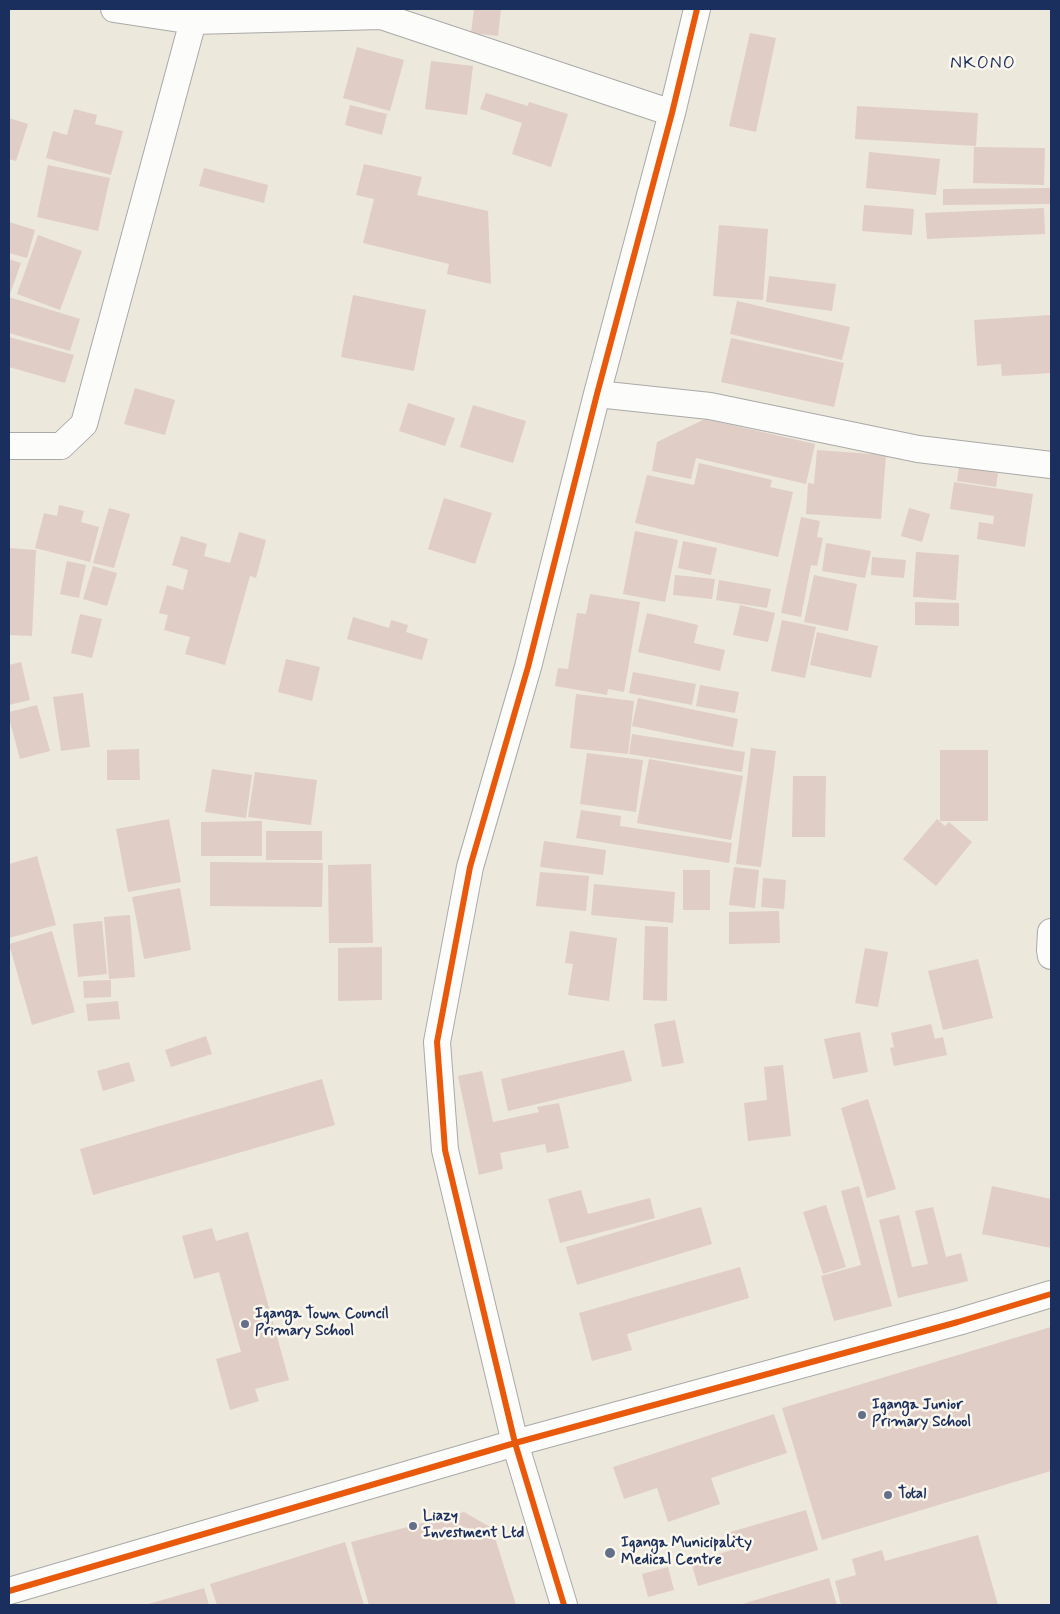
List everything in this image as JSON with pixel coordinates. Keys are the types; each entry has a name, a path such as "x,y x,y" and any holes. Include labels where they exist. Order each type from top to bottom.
{"street":[{"path":"114,9 193,21 382,12 672,113"},
{"path":"564,1605 515,1443 446,1150 437,1042 470,867 528,667 672,113 697,9"},
{"path":"9,446 60,446 84,424 193,21"},
{"path":"598,394 710,406 918,449 1051,465"},
{"path":"1051,932 1051,956"},
{"path":"9,1591 515,1443 958,1322 1051,1294"}],"building":[{"path":"474,9 501,9 498,36 471,33"},
{"path":"750,33 776,38 756,132 729,126"},
{"path":"357,47 404,60 390,111 343,98"},
{"path":"431,61 473,66 467,115 425,109"},
{"path":"486,93 528,106 529,102 568,114 551,167 512,154 522,123 480,109"},
{"path":"350,105 387,114 382,135 345,125"},
{"path":"857,106 978,113 976,146 855,139"},
{"path":"74,109 97,115 95,124 123,131 111,175 46,158 53,131 67,135"},
{"path":"9,118 28,124 16,161 9,159"},
{"path":"974,147 1045,148 1044,185 973,183"},
{"path":"869,152 940,159 936,195 866,188"},
{"path":"364,164 422,177 417,195 488,211 491,284 447,274 449,264 363,243 374,199 356,195"},
{"path":"48,165 110,178 98,231 37,217"},
{"path":"204,168 268,185 264,203 199,186"},
{"path":"1051,188 1051,204 943,205 943,189"},
{"path":"864,205 914,209 912,235 862,231"},
{"path":"1044,208 1045,234 927,239 925,213"},
{"path":"9,222 35,230 27,258 9,253"},
{"path":"719,225 768,229 763,300 713,296"},
{"path":"38,235 82,251 60,310 17,294"},
{"path":"9,259 21,263 10,294 9,294"},
{"path":"769,276 836,284 832,311 766,302"},
{"path":"353,295 426,310 414,371 341,357"},
{"path":"9,297 80,319 70,351 9,333"},
{"path":"737,301 850,327 842,360 730,334"},
{"path":"1050,315 1051,373 1002,376 1001,364 977,366 974,320"},
{"path":"9,337 74,355 65,383 9,367"},
{"path":"731,338 844,363 834,407 721,382"},
{"path":"135,388 175,400 165,435 124,424"},
{"path":"408,403 455,418 445,446 399,431"},
{"path":"473,405 526,421 513,463 460,447"},
{"path":"705,419 815,444 806,484 696,458 691,479 652,471 657,442"},
{"path":"817,450 886,455 881,519 806,514 808,483 814,484"},
{"path":"699,463 772,480 770,487 793,492 778,557 635,523 647,475 694,485"},
{"path":"959,467 998,473 996,487 957,481"},
{"path":"954,482 1033,494 1025,547 977,539 979,522 993,524 994,516 950,509"},
{"path":"444,498 492,513 475,564 428,549"},
{"path":"59,505 84,511 81,522 99,527 90,562 35,548 44,513 57,516"},
{"path":"109,508 130,514 114,568 93,563"},
{"path":"909,508 930,514 922,542 901,536"},
{"path":"801,517 820,521 817,537 823,538 817,566 811,565 801,617 781,613"},
{"path":"635,531 678,540 665,602 623,594"},
{"path":"239,532 266,540 256,578 250,576 225,665 185,654 190,637 164,630 168,615 159,613 167,585 183,590 188,570 172,565 181,536 207,544 204,556 230,563"},
{"path":"683,541 717,548 711,575 678,568"},
{"path":"826,543 871,551 865,578 822,571"},
{"path":"9,548 36,550 32,636 9,635"},
{"path":"916,552 959,555 956,600 913,597"},
{"path":"872,557 906,560 904,578 871,575"},
{"path":"67,561 86,565 79,598 60,594"},
{"path":"93,566 117,573 107,606 83,599"},
{"path":"675,575 715,579 712,599 673,595"},
{"path":"814,575 857,584 848,631 804,622"},
{"path":"719,580 771,589 767,608 716,600"},
{"path":"590,594 640,602 624,692 608,689 607,695 555,686 558,668 568,669 577,613 586,614"},
{"path":"915,602 959,603 959,626 915,625"},
{"path":"740,605 775,613 768,642 733,635"},
{"path":"647,613 698,625 694,643 725,650 720,671 638,652"},
{"path":"80,614 102,619 92,658 71,653"},
{"path":"353,617 389,628 391,620 408,625 406,632 428,639 422,660 347,639"},
{"path":"782,620 816,627 805,678 771,671"},
{"path":"817,632 878,646 871,678 810,665"},
{"path":"286,659 320,667 312,701 278,692"},
{"path":"21,662 30,700 9,705 9,665"},
{"path":"633,672 696,684 692,705 629,693"},
{"path":"700,685 739,692 735,713 696,706"},
{"path":"83,693 90,747 61,751 53,697"},
{"path":"576,694 634,701 628,754 570,748"},
{"path":"638,698 738,719 733,747 632,726"},
{"path":"37,705 50,751 20,759 9,712"},
{"path":"632,734 745,752 742,772 629,754"},
{"path":"751,748 776,751 761,867 736,864"},
{"path":"139,749 140,780 107,780 107,750"},
{"path":"940,750 988,750 988,821 940,821"},
{"path":"587,753 643,760 636,812 580,804"},
{"path":"649,759 743,776 731,840 637,823"},
{"path":"212,769 252,775 246,818 205,812"},
{"path":"255,772 317,780 311,825 248,817"},
{"path":"793,776 826,776 825,837 792,837"},
{"path":"581,810 621,816 620,826 732,843 729,863 576,838"},
{"path":"169,819 181,882 128,892 116,829"},
{"path":"937,819 945,826 949,822 972,842 936,886 903,859"},
{"path":"262,821 262,856 201,856 201,822"},
{"path":"266,831 322,831 322,860 266,860"},
{"path":"544,841 606,850 603,875 540,867"},
{"path":"37,856 56,925 9,938 9,864"},
{"path":"210,862 323,863 322,907 210,906"},
{"path":"371,864 373,943 329,943 328,865"},
{"path":"734,867 759,870 755,908 729,905"},
{"path":"683,870 710,870 710,910 683,910"},
{"path":"540,872 589,876 586,911 536,906"},
{"path":"763,878 786,880 784,909 761,907"},
{"path":"594,884 675,892 673,923 591,915"},
{"path":"180,888 191,950 144,959 132,897"},
{"path":"779,911 780,943 729,944 729,912"},
{"path":"130,915 135,977 109,979 104,917"},
{"path":"102,921 107,974 78,977 73,924"},
{"path":"645,926 668,927 667,1001 643,1000"},
{"path":"52,931 75,1012 32,1025 9,944"},
{"path":"570,931 617,938 609,1001 568,995 573,964 565,963"},
{"path":"382,947 382,1000 338,1001 338,948"},
{"path":"865,948 888,952 878,1007 855,1003"},
{"path":"978,959 993,1018 943,1030 928,971"},
{"path":"111,980 111,997 84,998 83,981"},
{"path":"118,1001 120,1019 88,1021 86,1004"},
{"path":"675,1020 684,1063 662,1067 654,1024"},
{"path":"931,1024 935,1039 943,1037 947,1055 894,1066 890,1048 894,1047 891,1033"},
{"path":"860,1032 868,1072 833,1079 824,1039"},
{"path":"206,1036 212,1054 171,1067 165,1050"},
{"path":"624,1050 632,1081 508,1111 501,1079"},
{"path":"129,1062 135,1081 103,1091 97,1071"},
{"path":"783,1065 791,1136 748,1141 744,1103 767,1100 764,1067"},
{"path":"482,1071 493,1122 539,1112 537,1107 559,1103 569,1148 547,1153 545,1144 500,1153 503,1169 479,1175 458,1076"},
{"path":"322,1079 335,1125 93,1195 80,1149"},
{"path":"868,1099 896,1189 867,1198 841,1108"},
{"path":"859,1186 892,1306 834,1321 821,1276 861,1265 841,1191"},
{"path":"992,1186 1051,1199 1051,1248 982,1234"},
{"path":"581,1190 588,1214 650,1198 655,1218 560,1243 548,1199"},
{"path":"826,1205 846,1267 823,1274 803,1212"},
{"path":"701,1207 712,1244 577,1285 566,1247"},
{"path":"933,1207 946,1257 961,1253 968,1281 898,1298 879,1220 899,1215 912,1267 928,1264 915,1211"},
{"path":"212,1228 216,1241 248,1232 289,1380 255,1389 259,1401 230,1410 216,1359 241,1352 219,1272 194,1279 182,1236"},
{"path":"740,1267 749,1298 627,1334 632,1350 592,1361 579,1313"},
{"path":"1051,1327 1051,1471 822,1540 782,1408"},
{"path":"774,1414 787,1453 711,1478 720,1504 668,1522 657,1488 624,1499 613,1467"},
{"path":"806,1510 818,1550 698,1586 691,1562 732,1550 727,1533"},
{"path":"464,1512 492,1528 516,1605 369,1605 351,1542"},
{"path":"978,1535 998,1605 841,1605 835,1581 856,1575 852,1559 882,1550 885,1561"},
{"path":"345,1542 364,1605 217,1605 210,1584"},
{"path":"668,1567 674,1590 648,1597 642,1574"},
{"path":"829,1578 837,1605 739,1605"},
{"path":"204,1588 209,1605 145,1605"}],"cycle path":[{"path":"564,1605 515,1443 445,1150 437,1042 470,867 528,667 597,394 672,113 697,9"},
{"path":"9,1591 515,1443 958,1322 1051,1294"}],"place":[{"name":"Iganga Town Council Primary School","path":"245,1324"},
{"name":"Iganga Junior Primary School","path":"862,1415"},
{"name":"Total","path":"888,1495"},
{"name":"Liazy Investment Ltd","path":"413,1526"},
{"name":"Iganga Municipality Medical Centre","path":"610,1553"}],"district":[{"name":"NKONO","path":"983,64"}]}
